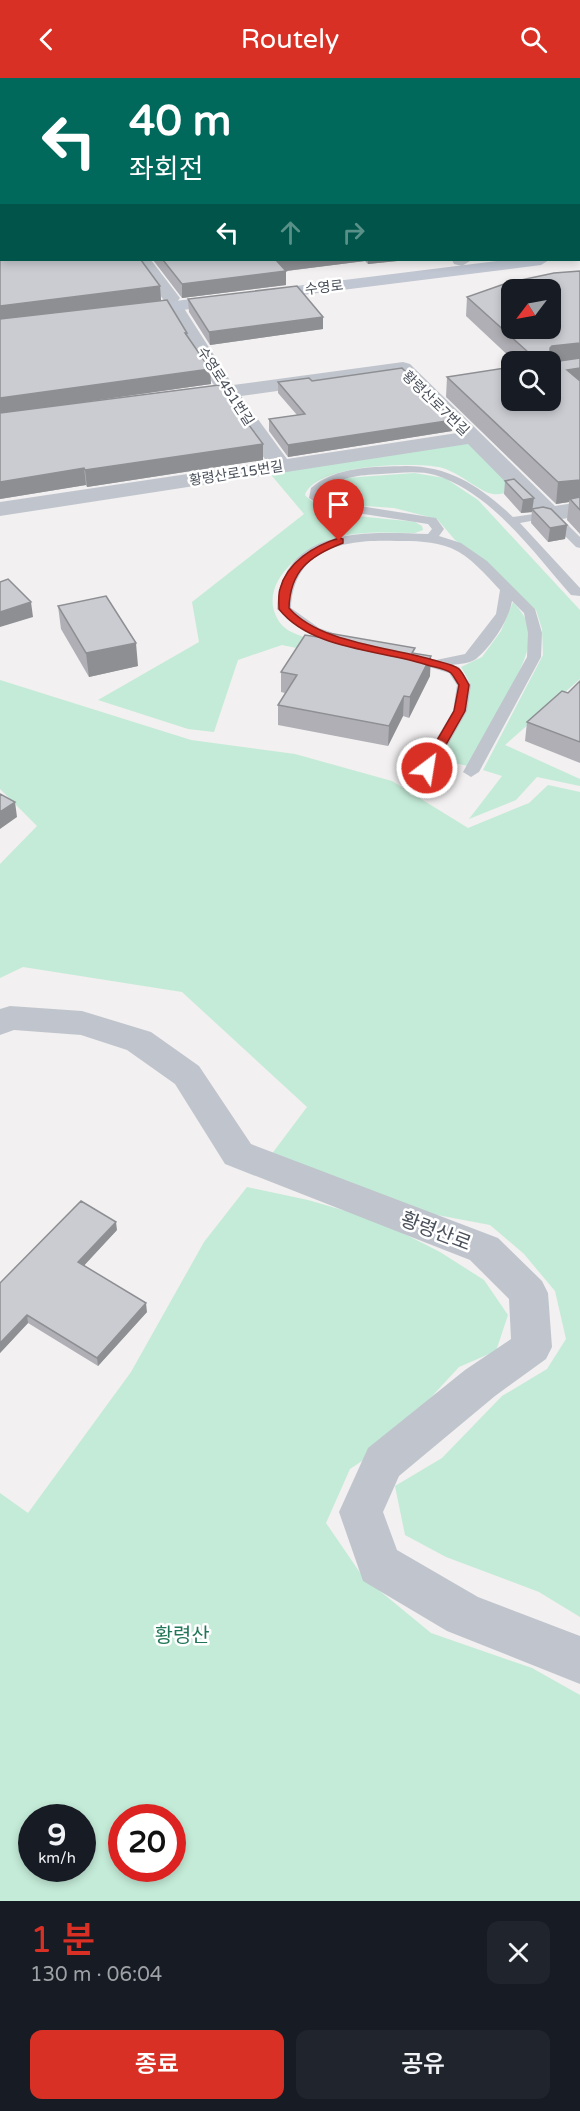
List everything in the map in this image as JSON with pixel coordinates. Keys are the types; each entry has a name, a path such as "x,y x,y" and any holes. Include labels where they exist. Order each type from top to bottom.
{"main road":[{"name":"수영로","path":"172,302 459,261"},
{"name":"수영로","path":"108,310 532,261"}],"street":[{"path":"144,261 172,302"},
{"name":"수영로451번길","path":"172,302 228,392 281,466"},
{"name":"황령산로7번길","path":"160,401 403,368 550,514"},
{"path":"425,391 447,388"},
{"name":"황령산로15번길","path":"0,509 472,437"},
{"path":"550,514 580,510"},
{"name":"황령산로","path":"0,1023 10,1018 82,1023 139,1041 187,1075 238,1154 483,1250 528,1293 532,1347 480,1383 383,1462 361,1512 379,1564 464,1615 580,1660"}],"lane":[{"path":"432,538 438,529 432,522 422,518 325,504 315,498 315,491 323,483 350,474 396,470 437,472 477,493 511,521 576,592 580,592"},
{"path":"511,521 550,514"},
{"name":"황령산로7번길","path":"550,514 580,544"},
{"path":"358,645 318,633 294,620 284,609 285,590 293,573 318,549 339,541 364,536 432,538 457,546 482,564 530,612 535,633 534,657 471,772"},
{"path":"438,664 470,657 494,630 503,614 507,589"},
{"path":"390,651 454,670 464,685 460,711 427,768"}],"green space":[{"path":"457,441 473,445 516,491 502,494 488,493 446,469 426,465 366,467 326,477 313,485 305,495 314,503 327,509 356,516 415,522 422,526 423,530 415,533 342,536 307,551 284,571 273,597 274,610 281,624 300,636 323,643 316,652 282,645 238,660 214,732 188,729 98,700 199,642 192,602 304,514 267,470"},
{"path":"414,473 445,478 478,500 580,610 580,679 505,745 580,779 580,786 537,777 516,800 469,819 502,776 483,770 543,655 542,629 536,610 480,558 455,540 437,519 394,508 350,505 336,501 323,493 331,482 345,478"},
{"path":"513,602 524,617 530,635 523,663 515,681 468,766 436,759 470,683 461,667 482,657 501,631"},
{"path":"0,680 191,740 295,754 392,781 468,828 529,803 548,785 580,792 580,1617 539,1592 446,1557 405,1535 395,1486 442,1458 502,1396 547,1369 566,1339 555,1291 524,1254 490,1225 416,1211 271,1155 307,1107 182,992 23,967 0,978 0,864 37,826 0,789"},
{"name":"황령산","path":"247,1187 308,1200 377,1220 440,1252 484,1280 508,1315 496,1351 459,1367 389,1443 350,1469 326,1523 363,1577 431,1633 532,1668 580,1695 580,1901 0,1901 0,1493 28,1513 131,1372 204,1242"}],"building":[{"path":"0,261 142,261 160,286 0,306"},
{"path":"164,261 277,261 286,271 182,284"},
{"path":"580,271 580,343 552,346 550,351 527,351 514,339 561,339 561,279 526,279 554,273"},
{"path":"501,285 501,328 467,297"},
{"path":"297,286 323,317 209,332 188,299"},
{"path":"167,300 187,333 185,333 210,369 0,398 0,319"},
{"path":"580,358 580,368 567,370 580,381 580,480 558,482 447,377 501,369 501,411 561,411 561,361"},
{"path":"402,368 453,420 288,445 269,419 305,414 278,382 309,378 312,381"},
{"path":"219,385 263,444 85,470 84,468 0,482 0,413"},
{"path":"514,479 534,498 523,500 505,481"},
{"path":"580,497 580,510 570,499"},
{"path":"543,507 551,509 567,525 550,528 532,509"},
{"path":"8,579 31,602 0,612 0,582"},
{"path":"106,596 136,643 86,653 58,606"},
{"path":"328,633 415,648 412,653 431,656 410,697 404,696 389,726 278,705 297,675 281,672 305,635 324,638"},
{"path":"580,681 580,742 527,722 562,691 568,693"},
{"path":"0,794 15,802 0,812"},
{"path":"81,1201 116,1222 78,1262 146,1303 97,1358 27,1315 0,1343 0,1283"}],"route":[{"path":"339,541 318,549 293,573 285,590 284,609 294,620 318,633 347,643 400,653 454,670 464,685 460,711 427,768"}]}
